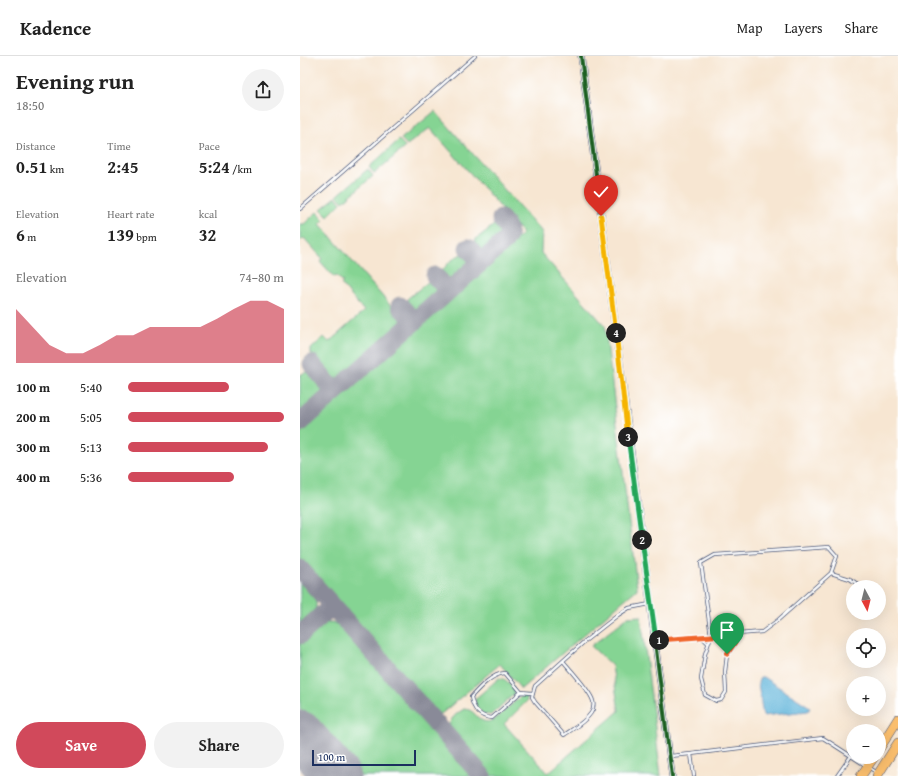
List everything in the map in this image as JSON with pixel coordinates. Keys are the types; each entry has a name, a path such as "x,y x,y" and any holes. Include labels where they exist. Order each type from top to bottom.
{"main road":[{"path":"886,738 898,719"},
{"path":"878,775 898,743"},
{"path":"861,776 869,764"}],"street":[{"path":"581,56 624,408 656,640 672,776"}],"lane":[{"path":"300,209 475,56"},
{"path":"656,640 702,637 710,636 762,632 778,620 831,573 837,556 829,547 715,555 701,563 710,636 705,654 701,680 705,694 716,701 721,700 726,692 725,672 727,654 739,634"},
{"path":"831,573 852,580"},
{"path":"563,661 590,694 593,701 592,710 587,718 564,735 532,697 535,686 585,641 624,611 635,606 651,604"},
{"path":"702,637 708,643"},
{"path":"521,692 492,718 481,715 472,705 471,697 478,689 498,673 505,673 521,692 532,693"},
{"path":"670,756 823,738 846,753"},
{"path":"691,754 694,776"},
{"path":"837,776 846,763"},
{"path":"863,764 878,775"}],"green space":[{"path":"435,111 542,232 541,253 605,326 637,587 637,589 521,689 500,664 441,714 434,712 300,560 300,431 522,234 519,228 430,128 407,145 401,139"},
{"path":"399,140 405,146 404,148 374,173 369,167"},
{"path":"368,169 373,176 343,202 337,196"},
{"path":"336,197 341,203 328,216 321,209"},
{"path":"317,212 324,220 320,224 402,319 401,324 340,378 332,377 324,371 312,356 311,349 324,337 329,342 364,311 341,284 343,282 337,276 334,277 320,261 322,258 304,238 300,241 300,224 304,224"},
{"path":"494,225 497,225 501,230 501,236 485,250 480,250 474,244 476,239"},
{"path":"464,253 470,259 469,263 453,278 447,279 442,273 443,270 454,258"},
{"path":"428,282 432,282 435,285 437,291 418,309 413,310 407,299"},
{"path":"305,372 312,375 318,381 322,392 321,395 300,413 300,375"},
{"path":"300,580 315,599 316,608 308,619 300,626"},
{"path":"641,616 661,776 490,776 449,728 452,719 456,714 464,709 469,710 481,720 488,722 494,720 520,697 526,695 527,701 504,724 548,773 619,711 612,666 591,646 628,617"},
{"path":"332,622 342,627 473,776 359,776 300,709 300,643 323,623"},
{"path":"499,678 504,679 511,685 514,689 514,694 491,715 483,714 476,706 475,699"}],"water":[{"path":"760,677 763,677 810,708 808,711 763,716 758,683"}],"taxiway":[{"path":"300,423 505,241 508,235 508,229 501,219"},
{"path":"468,248 481,262"},
{"path":"435,276 449,291"},
{"path":"400,306 414,321"},
{"path":"312,364 335,392"},
{"path":"300,569 482,776"},
{"path":"300,635 332,606"}],"runway":[{"path":"300,734 337,776"}],"cycle path":[{"path":"581,56 672,776"}],"route":[{"path":"601,216 624,408 656,640 739,634 727,654"}]}
